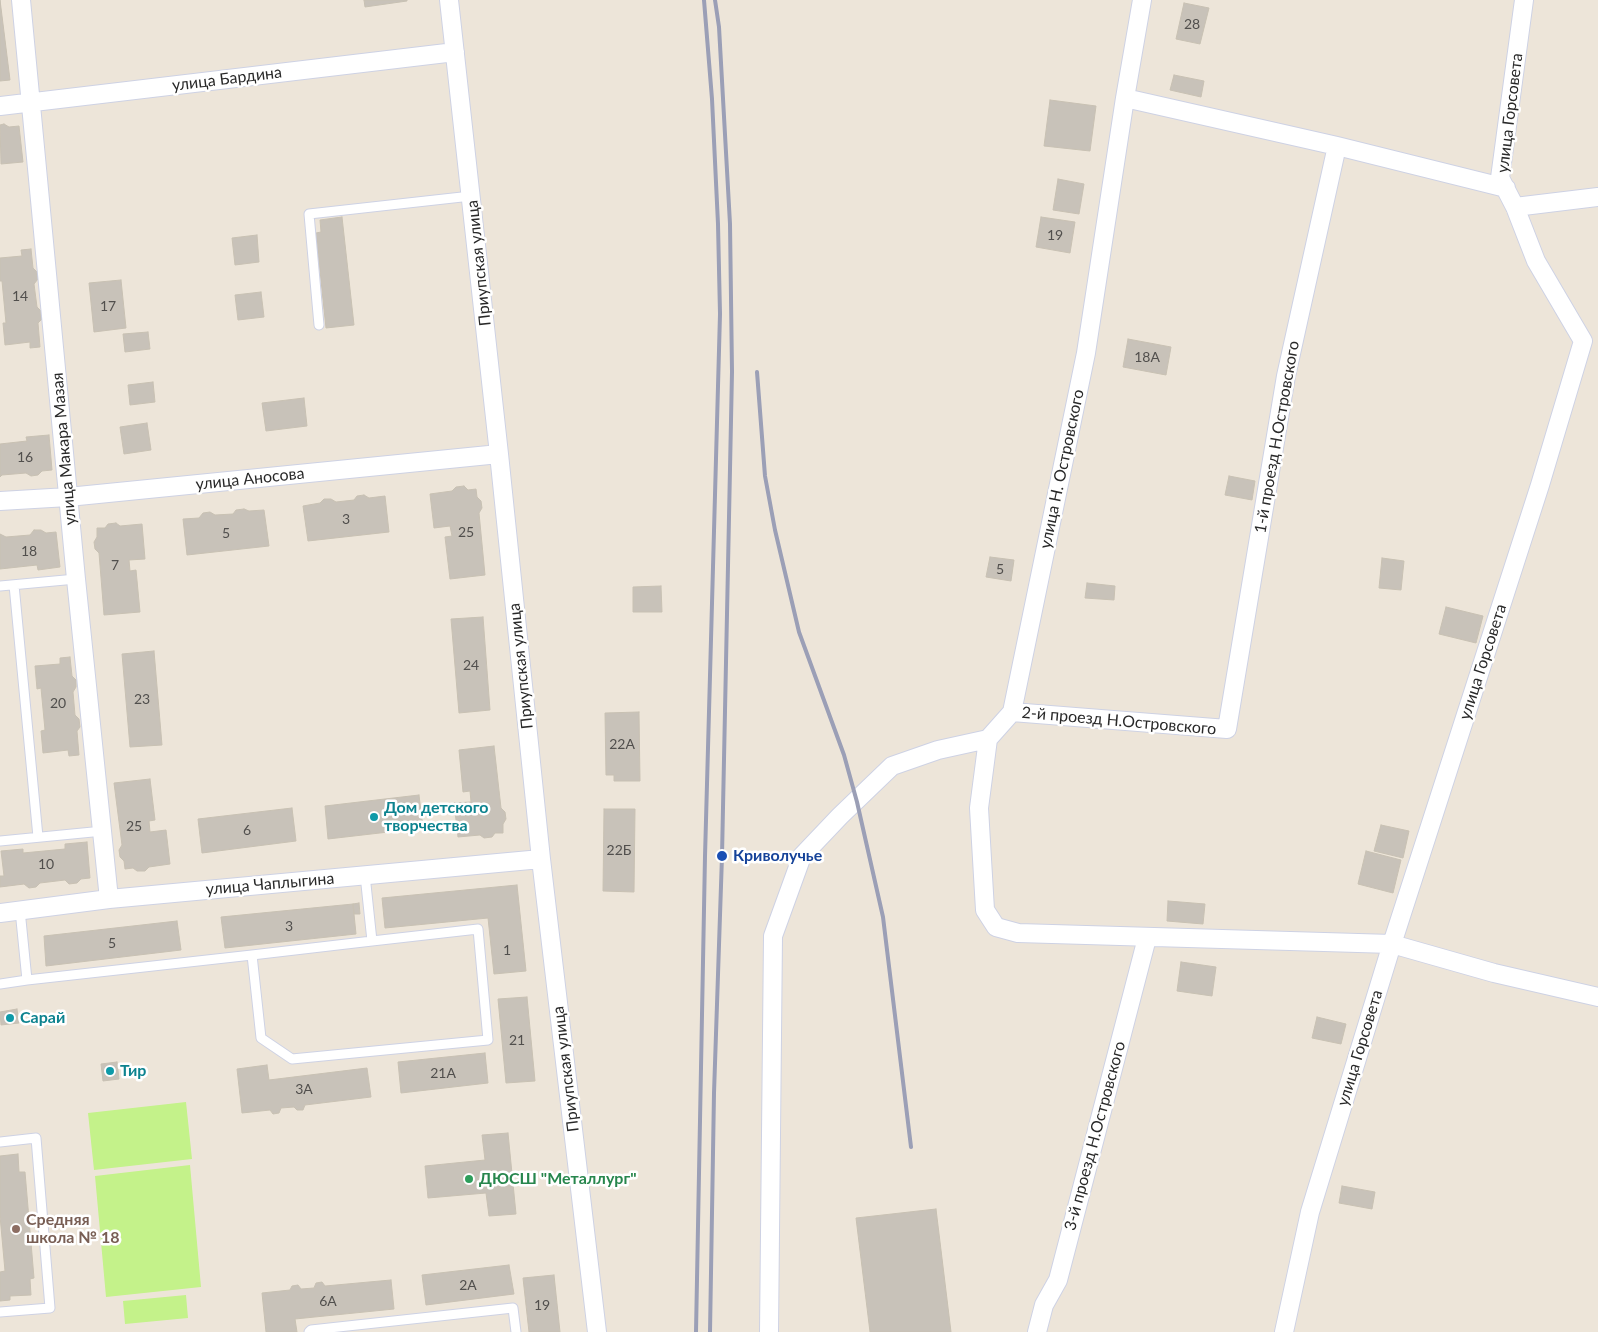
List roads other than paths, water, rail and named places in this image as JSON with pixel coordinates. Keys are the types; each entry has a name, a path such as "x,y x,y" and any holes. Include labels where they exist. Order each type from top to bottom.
{"street":[{"name":"улица Макара Мазая","path":"21,0 76,579 109,899"},
{"name":"Приупская улица","path":"449,0 542,859 598,1332"},
{"name":"улица Н. Островского","path":"988,739 1012,712 1086,353 1142,0"},
{"name":"улица Горсовета","path":"1284,1332 1310,1212 1392,944 1540,485 1584,341 1536,262 1515,207 1500,178 1524,0"},
{"name":"улица Бардина","path":"0,106 455,52"},
{"path":"1125,98 1337,146 1506,188"},
{"name":"1-й проезд Н.Островского","path":"1227,729 1286,376 1337,146"},
{"path":"1515,207 1598,197"},
{"name":"улица Аносова","path":"0,501 499,454"},
{"name":"2-й проезд Н.Островского","path":"1012,712 1227,729"},
{"path":"769,1332 773,936 802,856 892,766 938,750 988,739 980,808 984,910 996,927 1018,933 1392,944 1494,973 1598,997"},
{"name":"улица Чаплыгина","path":"0,913 109,899 542,859"},
{"name":"3-й проезд Н.Островского","path":"1037,1332 1044,1305 1058,1280 1147,938"}],"lane":[{"path":"319,325 309,214 471,196"},
{"path":"0,586 76,579"},
{"path":"14,584 38,837"},
{"path":"0,841 103,831"},
{"path":"365,875 372,941"},
{"path":"20,910 27,980"},
{"path":"0,984 252,954 478,929 488,1040 292,1059 261,1038 252,954"},
{"path":"0,1142 36,1138 50,1308 0,1312"},
{"path":"309,1332 311,1330 513,1308 516,1332"}],"railway":[{"path":"696,1332 705,856 720,314 712,99 704,0"},
{"path":"710,1332 732,372 730,224 719,27 715,0"},
{"path":"757,372 765,476 775,530 799,632 844,755 857,802 883,917 911,1147"}],"place":[{"name":"Дом детского творчества","path":"374,817"},
{"name":"Криволучье","path":"722,856"},
{"name":"Сарай","path":"10,1018"},
{"name":"Тир","path":"110,1071"},
{"name":"ДЮСШ \"Металлург\"","path":"469,1179"},
{"name":"Средняя школа № 18","path":"16,1229"}]}
